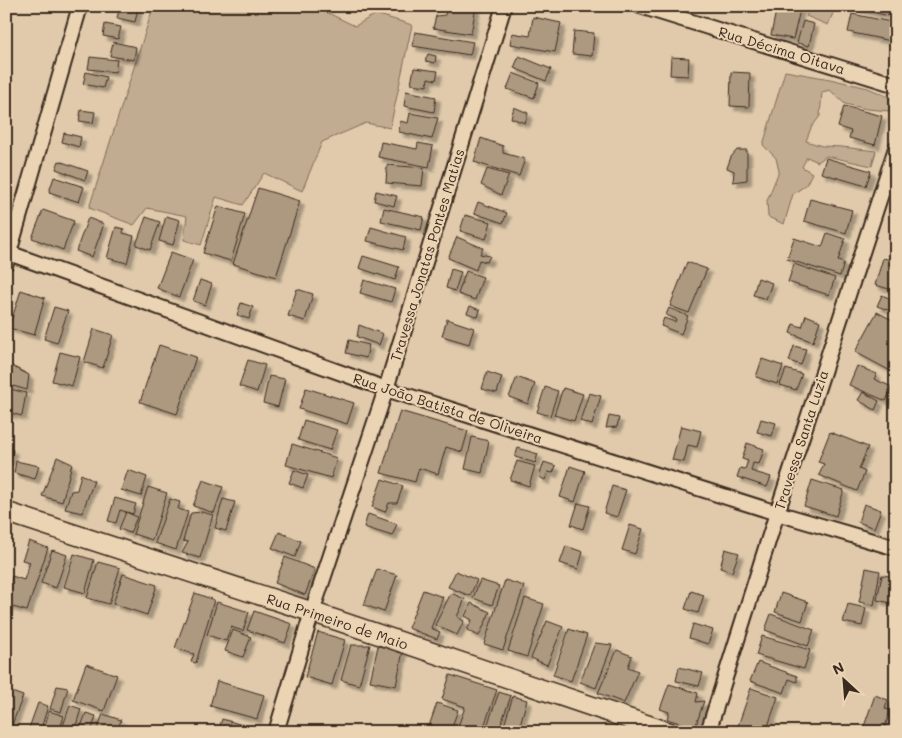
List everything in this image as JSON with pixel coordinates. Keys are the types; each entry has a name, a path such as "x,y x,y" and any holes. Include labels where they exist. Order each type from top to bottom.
{"street":[{"path":"7,256 80,6"},
{"name":"Travessa Jonatas Pontes Matias","path":"276,732 312,612 386,389 504,6"},
{"name":"Rua Décima Oitava","path":"640,6 896,85"},
{"name":"Travessa Santa Luzia","path":"708,732 896,148"},
{"name":"Rua João Batista de Oliveira","path":"7,256 386,389 777,513 896,548"},
{"name":"Rua Primeiro de Maio","path":"6,512 312,612 668,732"}],"shaded area":[{"path":"192,6 321,6 326,12 355,26 376,14 412,25 390,128 366,123 322,142 302,191 264,173 243,205 216,197 201,245 184,240 187,216 147,208 134,225 89,208 152,11"},
{"path":"812,6 836,6 828,25 806,16"},
{"path":"785,71 868,88 891,98 889,111 845,104 830,90 822,92 820,116 811,128 806,141 822,146 876,151 872,166 826,156 818,162 807,157 802,167 812,173 806,185 793,194 784,224 768,217 767,201 779,171 776,158 763,145"}],"building":[{"path":"120,6 138,8 135,22 117,18"},
{"path":"447,6 476,7 471,34 433,28 436,16 445,15"},
{"path":"777,6 801,6 793,39 771,35"},
{"path":"857,6 896,6 893,17 856,8"},
{"path":"852,14 896,23 896,42 848,32"},
{"path":"533,17 561,23 555,52 510,44 512,33 530,36"},
{"path":"803,21 814,24 809,46 797,43"},
{"path":"105,24 121,27 118,39 103,36"},
{"path":"574,31 594,33 592,56 572,54"},
{"path":"415,32 473,42 470,55 412,46"},
{"path":"113,42 136,47 134,60 110,56"},
{"path":"428,54 436,56 435,63 425,61"},
{"path":"519,56 551,69 546,81 514,68"},
{"path":"90,57 117,60 115,72 88,69"},
{"path":"671,57 689,58 688,76 670,75"},
{"path":"414,68 438,71 436,80 428,78 427,86 411,84"},
{"path":"86,72 106,77 103,88 83,84"},
{"path":"731,72 750,73 749,107 730,106"},
{"path":"513,73 539,83 534,98 507,89"},
{"path":"406,91 436,97 434,112 404,106"},
{"path":"844,106 882,116 875,145 849,138 851,131 838,127"},
{"path":"514,107 528,113 525,123 511,118"},
{"path":"81,110 95,112 93,123 79,121"},
{"path":"410,113 438,118 432,139 399,132 400,121 408,123"},
{"path":"64,133 81,137 79,147 62,142"},
{"path":"481,138 503,146 503,153 525,159 519,176 474,162"},
{"path":"381,142 417,149 418,143 433,146 429,167 378,157"},
{"path":"737,150 747,150 747,180 733,182 734,171 727,168 731,157"},
{"path":"826,158 871,171 866,186 821,173"},
{"path":"59,161 88,171 85,180 56,169"},
{"path":"387,165 424,168 422,186 386,183"},
{"path":"487,169 509,175 501,195 481,185"},
{"path":"54,177 84,187 79,202 49,192"},
{"path":"258,188 300,201 276,277 233,264"},
{"path":"376,191 397,196 394,206 374,201"},
{"path":"810,199 852,210 846,233 804,221"},
{"path":"478,202 507,213 503,223 474,213"},
{"path":"218,206 245,214 231,261 203,253"},
{"path":"384,208 424,217 421,230 381,221"},
{"path":"43,210 74,221 63,250 32,238"},
{"path":"465,215 491,222 486,239 460,231"},
{"path":"166,216 180,220 173,245 159,241"},
{"path":"146,217 160,222 150,250 136,245"},
{"path":"88,218 104,224 92,257 76,251"},
{"path":"116,227 124,229 123,233 134,236 127,263 107,258"},
{"path":"371,227 406,237 403,250 367,241"},
{"path":"827,233 845,239 838,261 844,263 840,276 787,259 794,238 822,247"},
{"path":"457,237 483,248 480,254 490,256 487,262 479,260 476,270 448,258"},
{"path":"171,252 193,260 179,297 157,288"},
{"path":"363,256 399,267 395,280 359,268"},
{"path":"883,258 896,261 896,291 875,285"},
{"path":"687,262 707,269 689,313 670,306"},
{"path":"794,264 835,278 829,295 788,282"},
{"path":"451,269 461,272 455,291 446,288"},
{"path":"466,271 483,277 475,300 458,294"},
{"path":"758,278 772,283 766,299 753,295"},
{"path":"200,280 212,284 205,305 193,301"},
{"path":"364,280 395,289 391,302 360,293"},
{"path":"297,289 313,294 305,321 288,316"},
{"path":"21,290 45,298 34,335 9,328"},
{"path":"882,295 896,301 896,313 877,306"},
{"path":"241,303 253,307 249,319 237,315"},
{"path":"470,306 480,310 478,317 467,313"},
{"path":"54,307 68,311 57,343 44,339"},
{"path":"669,308 688,316 681,334 661,326 664,318 675,322 676,319 666,315"},
{"path":"877,312 896,322 896,374 855,352"},
{"path":"806,315 820,321 813,342 790,333 793,324 802,327"},
{"path":"447,319 474,328 469,344 442,336"},
{"path":"359,325 383,334 379,345 357,337"},
{"path":"94,329 113,335 103,368 84,362"},
{"path":"349,340 369,345 366,358 346,353"},
{"path":"159,345 196,357 177,414 140,402"},
{"path":"794,346 806,349 801,365 789,361"},
{"path":"60,352 80,357 72,386 52,381"},
{"path":"762,359 783,366 777,384 756,377"},
{"path":"248,360 265,365 257,392 239,386"},
{"path":"6,363 29,375 27,390 6,384"},
{"path":"857,366 877,374 874,379 892,387 886,401 849,385"},
{"path":"786,369 802,374 796,390 780,385"},
{"path":"487,372 502,377 497,393 482,389"},
{"path":"269,376 285,379 278,407 263,403"},
{"path":"517,377 535,384 528,404 509,397"},
{"path":"545,387 558,391 550,416 537,412"},
{"path":"6,388 26,393 22,416 6,412"},
{"path":"306,388 354,403 347,424 299,409"},
{"path":"563,388 583,394 574,421 554,415"},
{"path":"863,392 879,401 875,410 858,400"},
{"path":"589,393 601,396 592,425 580,421"},
{"path":"400,411 468,431 462,452 446,447 438,474 419,468 415,482 381,473"},
{"path":"609,416 619,418 617,427 606,428"},
{"path":"761,419 776,423 772,436 757,432"},
{"path":"304,420 337,430 330,450 298,440"},
{"path":"681,426 701,431 697,447 688,445 684,462 672,460"},
{"path":"830,432 868,447 859,469 865,472 857,491 819,475 824,464 818,462"},
{"path":"472,437 489,441 482,473 465,469"},
{"path":"747,443 764,449 759,464 753,463 751,471 771,477 767,487 737,477 740,468 745,469 748,461 742,459"},
{"path":"292,444 337,458 331,478 286,465"},
{"path":"6,447 13,450 10,461 6,460"},
{"path":"518,448 538,454 535,463 515,457"},
{"path":"57,457 72,464 62,502 42,496"},
{"path":"16,461 39,466 35,479 14,473"},
{"path":"517,461 535,466 529,486 510,480"},
{"path":"544,462 556,466 553,473 548,472 545,480 539,477"},
{"path":"570,466 585,471 575,502 560,497"},
{"path":"128,470 147,477 141,496 121,490"},
{"path":"294,470 308,475 303,488 289,483"},
{"path":"81,474 94,481 82,513 65,509 71,491 77,490"},
{"path":"382,479 403,486 397,503 389,503 385,512 372,507"},
{"path":"203,480 223,487 214,513 193,506"},
{"path":"812,480 844,490 836,516 804,506"},
{"path":"612,486 626,490 617,517 604,513"},
{"path":"148,487 167,493 152,540 133,534"},
{"path":"115,498 136,504 133,514 120,510 116,523 108,521"},
{"path":"170,499 180,502 178,509 188,512 176,550 155,543"},
{"path":"223,499 235,502 226,531 215,528"},
{"path":"578,503 590,506 583,529 571,525"},
{"path":"864,504 881,510 874,528 858,522"},
{"path":"126,512 137,517 130,533 119,529"},
{"path":"202,512 213,515 200,558 182,553 188,542 183,541 191,513"},
{"path":"368,514 397,524 392,536 364,527"},
{"path":"630,525 643,529 635,554 622,550"},
{"path":"279,532 301,541 295,557 272,548"},
{"path":"29,541 48,548 27,611 6,605 6,593 12,576 24,580 30,562 22,560"},
{"path":"566,546 583,552 578,569 560,563"},
{"path":"725,549 739,553 732,572 720,568"},
{"path":"52,550 67,555 56,588 41,583"},
{"path":"74,554 94,560 85,593 64,587"},
{"path":"285,557 315,569 305,595 275,583"},
{"path":"98,562 120,568 109,604 87,598"},
{"path":"866,568 880,571 874,605 859,602"},
{"path":"377,569 397,575 384,612 364,605"},
{"path":"456,571 477,580 470,596 448,587"},
{"path":"123,574 157,585 147,615 113,604"},
{"path":"882,575 896,577 896,604 877,600"},
{"path":"480,580 499,586 492,605 473,598"},
{"path":"505,580 524,586 503,650 484,644"},
{"path":"423,590 443,597 431,628 440,632 437,639 408,628"},
{"path":"691,591 704,595 698,613 685,609"},
{"path":"195,593 214,600 196,663 191,662 194,654 175,648"},
{"path":"451,593 465,599 457,617 464,621 457,635 435,625"},
{"path":"781,593 808,602 802,621 775,612"},
{"path":"525,598 544,604 527,657 508,651"},
{"path":"217,602 249,612 243,631 231,627 226,641 207,635"},
{"path":"471,603 490,612 479,636 467,630 472,620 465,616"},
{"path":"848,604 866,608 862,626 843,622"},
{"path":"254,611 292,624 285,643 247,630"},
{"path":"771,614 814,630 808,646 765,630"},
{"path":"547,621 563,627 547,665 531,658"},
{"path":"693,624 713,630 708,644 689,638"},
{"path":"569,629 587,635 571,681 553,675"},
{"path":"233,630 251,637 243,657 225,651"},
{"path":"318,632 345,640 332,685 305,677"},
{"path":"762,636 810,650 804,669 756,655"},
{"path":"595,643 612,645 596,688 580,682"},
{"path":"351,645 370,645 359,685 341,680"},
{"path":"378,646 403,651 396,686 370,681"},
{"path":"617,650 632,656 628,667 638,671 624,703 598,693"},
{"path":"758,662 797,676 797,682 789,679 784,693 750,681"},
{"path":"86,664 117,675 104,711 73,700"},
{"path":"679,667 703,673 699,686 676,681"},
{"path":"450,675 497,690 482,732 456,732 465,707 442,699"},
{"path":"217,681 264,695 257,719 210,706"},
{"path":"669,684 698,693 696,702 704,701 695,728 667,719 669,712 660,709"},
{"path":"57,686 68,688 61,712 50,709"},
{"path":"751,688 778,697 766,732 755,732 738,726"},
{"path":"6,690 23,696 10,730 6,729"},
{"path":"499,692 511,696 498,732 496,732 486,729"},
{"path":"875,695 888,700 885,709 891,710 883,732 862,732"},
{"path":"513,696 527,700 518,732 502,732"},
{"path":"38,703 48,706 40,732 29,728"},
{"path":"437,703 458,710 450,732 427,732"},
{"path":"70,705 81,709 74,732 61,732"},
{"path":"49,711 64,716 59,732 44,729"},
{"path":"86,713 96,716 91,732 79,732"},
{"path":"103,714 121,720 117,732 96,732"},
{"path":"222,719 253,728 251,732 218,732"}]}
